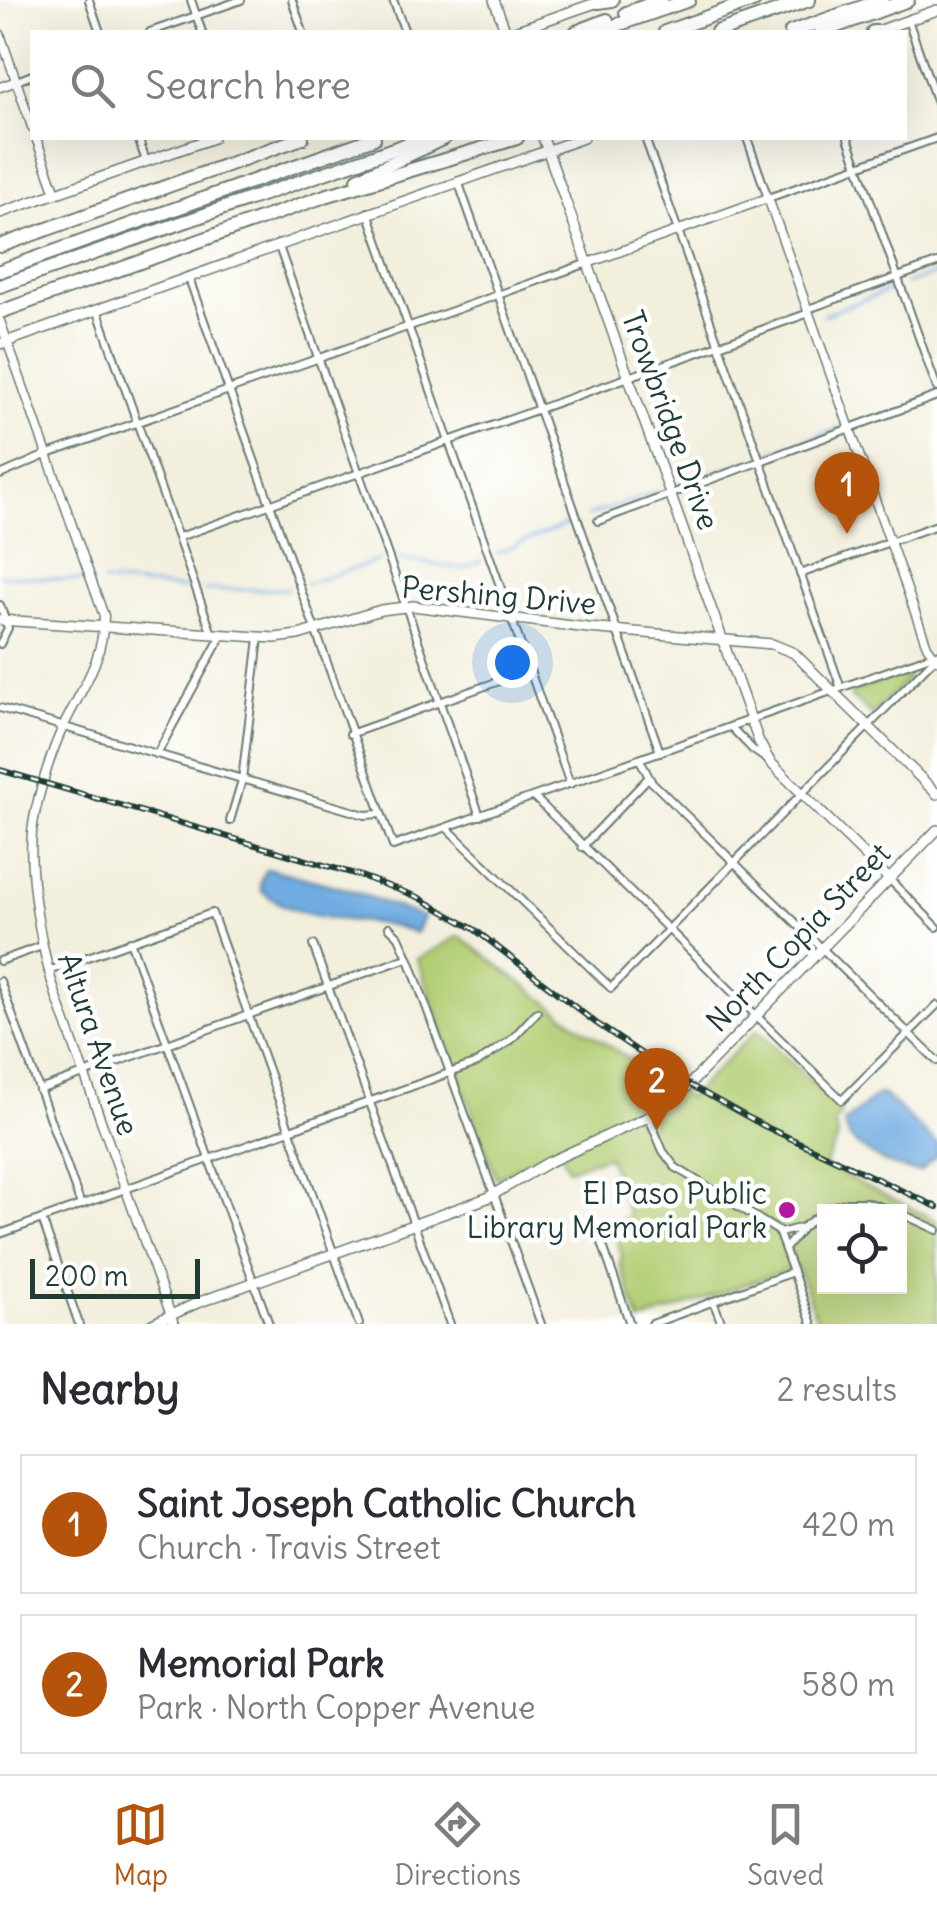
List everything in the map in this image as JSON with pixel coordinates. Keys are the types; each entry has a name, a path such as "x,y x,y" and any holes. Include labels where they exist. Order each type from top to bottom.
{"highway":[{"path":"581,30 661,0"},
{"path":"604,30 689,0"},
{"path":"671,30 755,0"},
{"path":"722,30 808,0"},
{"path":"797,30 882,0"},
{"path":"826,30 908,0"},
{"path":"0,246 295,140"},
{"path":"0,271 368,140"},
{"path":"0,286 419,140"},
{"path":"325,196 440,140"},
{"path":"391,175 487,140"},
{"path":"0,312 325,196 509,140"}],"main road":[{"path":"494,0 508,30"},
{"path":"515,30 603,1"},
{"path":"880,30 937,10"},
{"path":"0,214 207,140"},
{"path":"4,339 458,181 545,143"},
{"name":"Trowbridge Drive","path":"545,143 751,720 770,762 889,880"},
{"name":"Pershing Drive","path":"3,620 286,638 406,606 617,631 772,644 788,649 837,690 937,794"},
{"name":"North Copia Street","path":"152,1324 254,1282 494,1194 549,1162 649,1118 672,1102 937,830"}],"street":[{"path":"89,0 99,30"},
{"path":"190,0 201,30"},
{"path":"156,30 241,0"},
{"path":"292,0 303,30"},
{"path":"393,0 404,30"},
{"path":"908,20 937,102"},
{"path":"0,34 30,120"},
{"path":"0,86 30,76"},
{"path":"0,474 937,138"},
{"path":"37,140 56,194"},
{"path":"139,140 146,161"},
{"path":"646,140 800,574 837,690"},
{"path":"748,140 890,542 936,657"},
{"path":"849,140 937,388"},
{"path":"458,181 660,752"},
{"path":"368,212 570,784"},
{"path":"278,244 480,816"},
{"path":"179,537 719,345 937,263"},
{"path":"188,276 392,846 936,657"},
{"path":"97,309 218,635 157,754"},
{"name":"Altura Avenue","path":"0,321 102,607 104,628 93,672 64,727 32,835 42,946 172,1319"},
{"path":"598,521 937,396"},
{"path":"800,574 937,525"},
{"path":"0,605 7,632 0,644"},
{"path":"230,821 242,780 258,638"},
{"path":"447,828 611,988 936,657"},
{"path":"350,734 530,670"},
{"path":"0,708 364,815 379,814"},
{"path":"731,727 770,762"},
{"path":"640,760 648,778 937,1061"},
{"path":"582,846 648,778"},
{"path":"534,798 842,1100 937,1004"},
{"path":"889,880 937,926"},
{"path":"48,971 212,912 359,1324"},
{"path":"389,927 399,937 408,958 541,1324"},
{"path":"130,941 268,1324"},
{"path":"313,944 450,1324"},
{"path":"0,961 42,946"},
{"path":"39,1090 408,958"},
{"path":"0,981 81,1205"},
{"path":"0,1234 477,1062 501,1048 537,1012"},
{"path":"649,1118 670,1162 780,1233 812,1324"},
{"path":"842,1204 872,1204"},
{"path":"907,1216 937,1230"},
{"path":"786,1249 817,1218"},
{"path":"42,1219 79,1324"},
{"path":"780,1233 803,1228"},
{"path":"602,1240 630,1324"},
{"path":"652,1324 793,1272"},
{"path":"713,1301 722,1324"}],"green space":[{"path":"906,672 908,678 872,715 851,697 851,692"},
{"path":"459,936 576,1024 688,1098 757,1030 840,1109 834,1123 838,1138 824,1166 902,1204 817,1204 817,1294 907,1294 907,1206 937,1221 937,1324 818,1324 797,1266 640,1322 611,1224 629,1217 608,1156 568,1169 559,1147 496,1178 417,959"}],"water":[{"path":"265,870 347,889 423,917 416,933 297,911 261,890"},
{"path":"879,1094 937,1144 937,1155 921,1171 884,1161 848,1135 844,1123"}],"waterway":[{"path":"906,284 937,273"},
{"path":"823,315 895,288"},
{"path":"764,455 841,428"},
{"path":"677,485 754,459"},
{"path":"588,516 660,491"},
{"path":"497,553 570,523"},
{"path":"399,559 463,569 481,561"},
{"path":"306,584 380,560"},
{"path":"0,575 84,581"},
{"path":"103,582 191,589"},
{"path":"203,590 288,589"}],"railway":[{"path":"0,770 358,875 418,897 474,929 596,1023 679,1079 762,1125 937,1207"}],"place":[{"name":"Saint Joseph Catholic Church","path":"847,534"},
{"name":"Memorial Park","path":"657,1130"},
{"name":"El Paso Public Library Memorial Park","path":"787,1210"}]}
